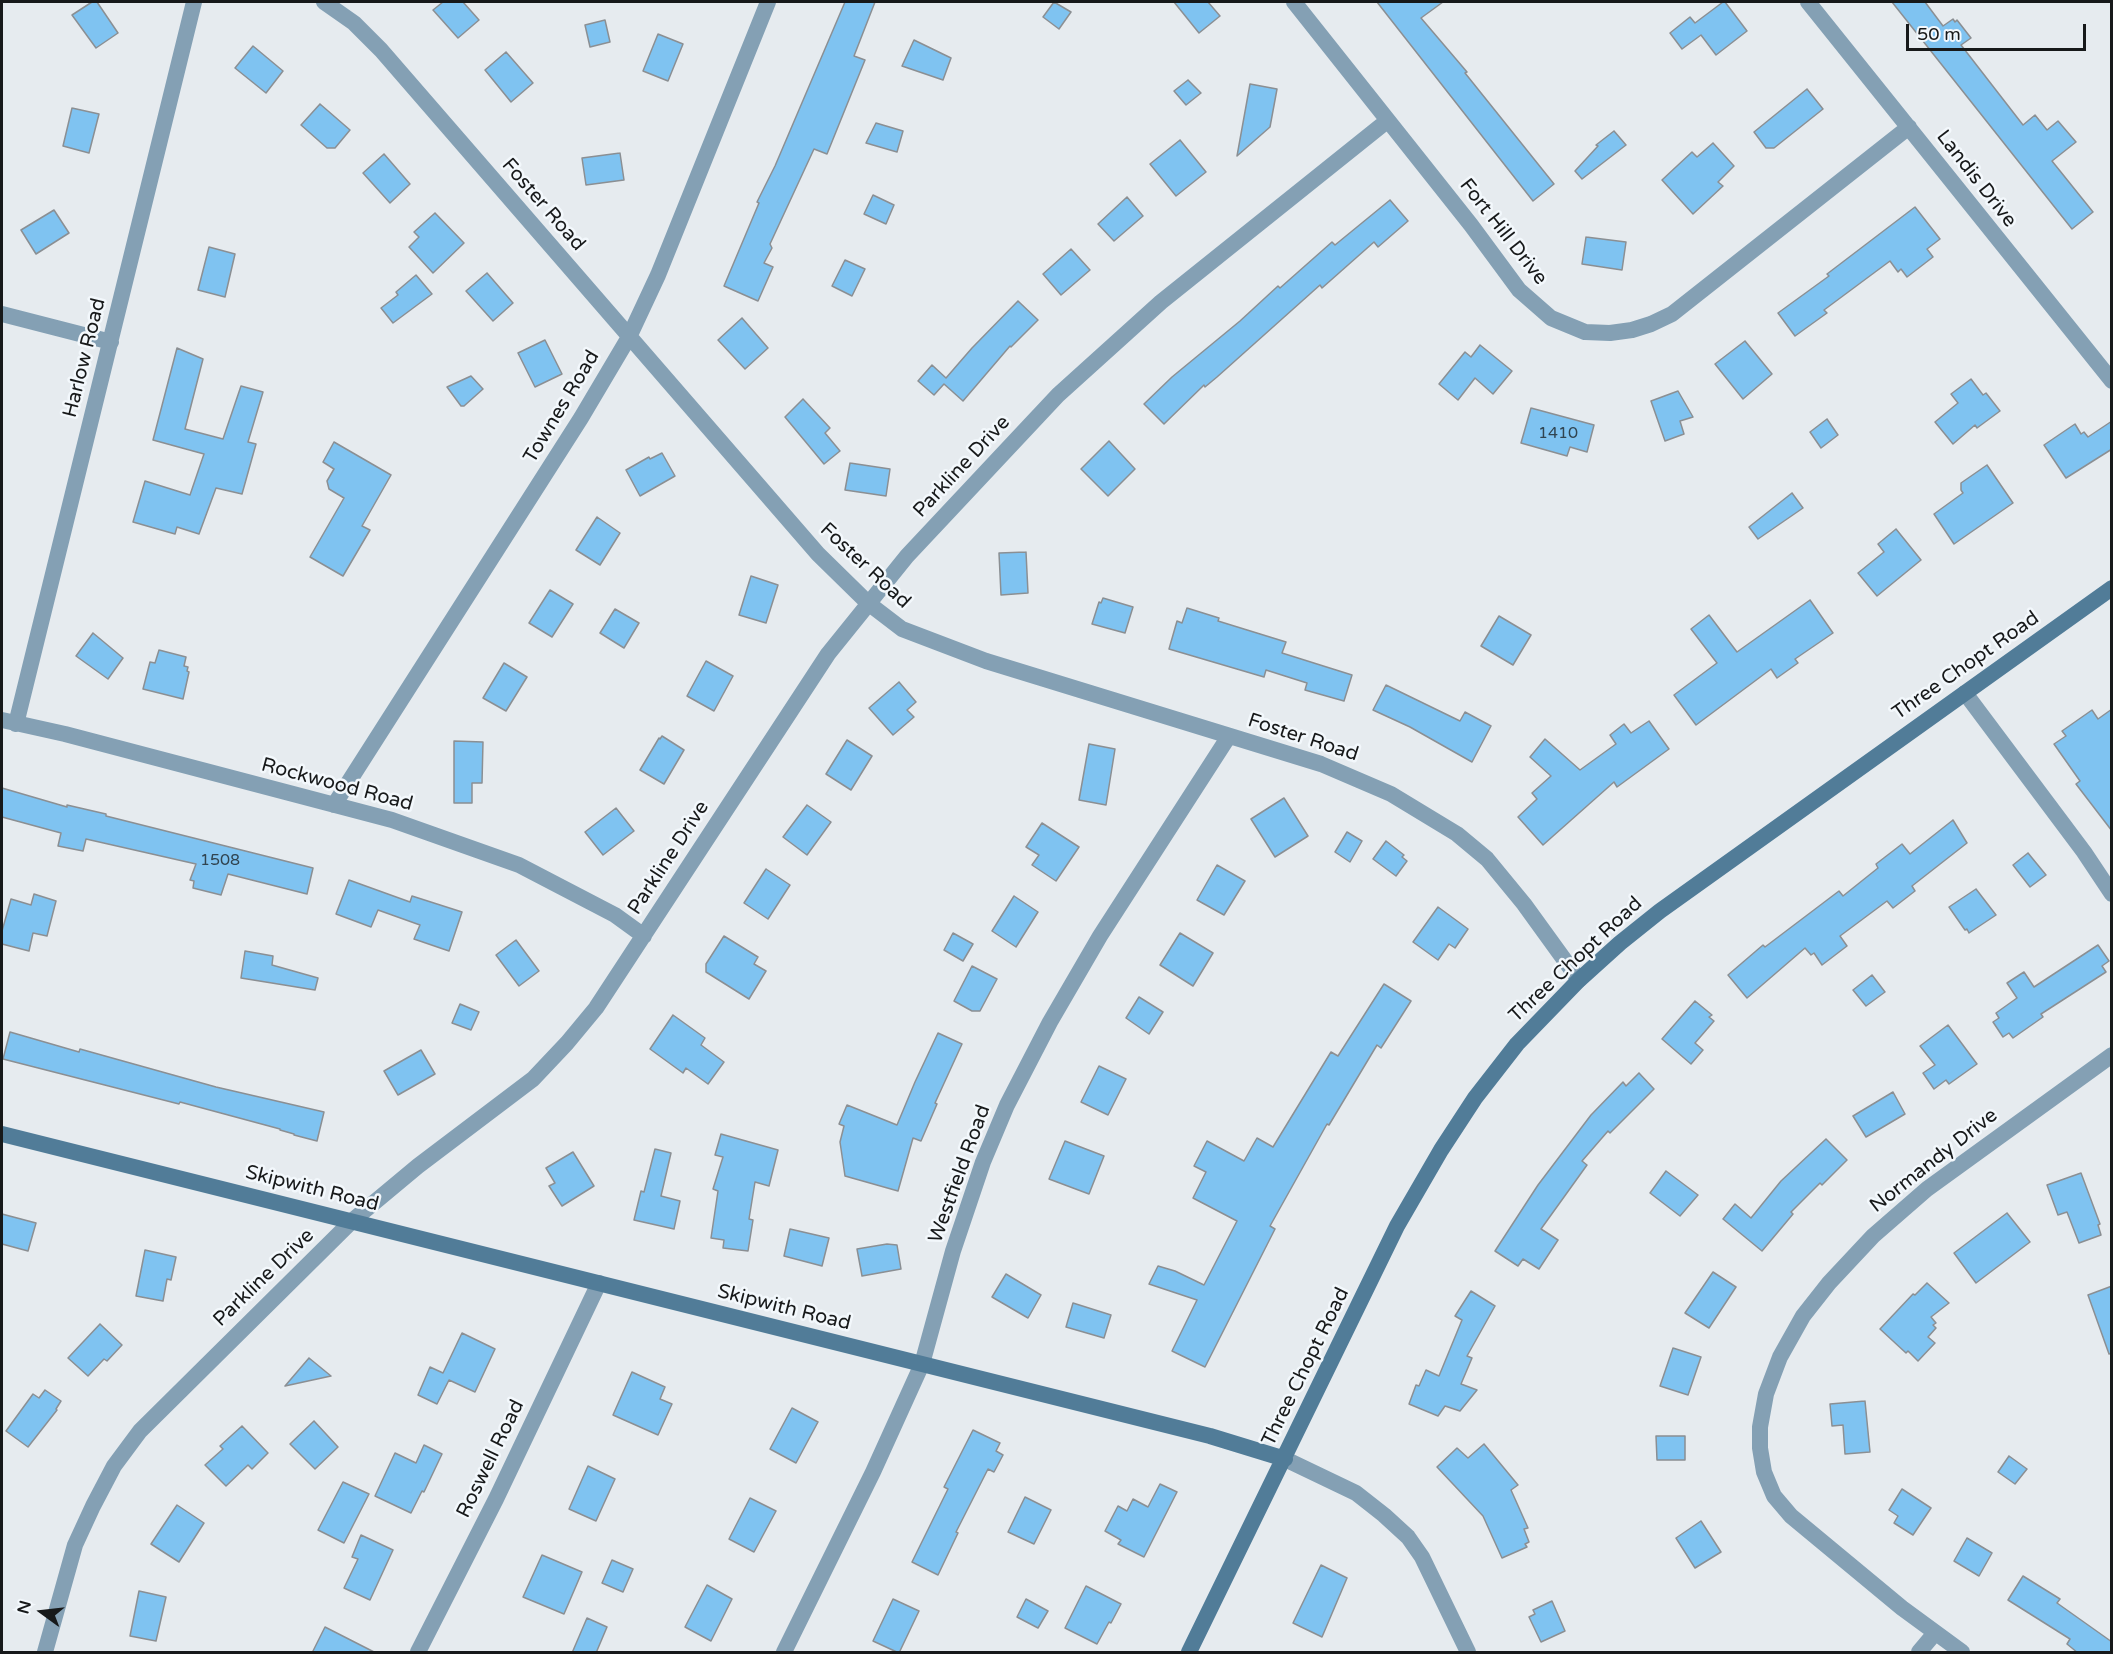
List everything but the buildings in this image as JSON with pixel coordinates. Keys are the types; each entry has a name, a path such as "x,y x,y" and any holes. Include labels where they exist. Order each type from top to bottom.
{"main road":[{"name":"Three Chopt Road","path":"1189,1653 1397,1226 1441,1150 1475,1098 1517,1044 1579,980 1660,911 2112,588"},
{"name":"Skipwith Road","path":"2,1134 1210,1436 1285,1459"}],"street":[{"name":"Harlow Road","path":"9,722 111,342 194,2"},
{"name":"Foster Road","path":"324,2 354,23 381,50 818,554 868,603 902,629 986,661 1346,773 1391,794 1457,834 1487,859 1517,895 1579,980"},
{"name":"Townes Road","path":"334,805 581,418 629,337 658,276 768,2"},
{"name":"Fort Hill Drive","path":"1294,2 1520,290 1551,318 1585,332 1610,333 1641,327 1672,314 1909,127"},
{"name":"Landis Drive","path":"1808,2 2112,381"},
{"name":"Parkline Drive","path":"45,1653 75,1545 114,1466 148,1423 352,1221 418,1166 533,1079 567,1043 596,1008 828,654 907,556 1058,395 1161,302 1387,121"},
{"path":"2,314 111,342"},
{"path":"1965,693 2084,852 2112,894"},
{"name":"Rockwood Road","path":"9,722 65,734 392,820 519,866 615,915 644,936"},
{"name":"Westfield Road","path":"784,1653 873,1472 922,1364 953,1251 979,1173 1007,1105 1050,1022 1100,936 1229,736"},
{"name":"Normandy Drive","path":"1962,1653 1791,1516 1774,1496 1764,1472 1760,1448 1760,1427 1766,1394 1780,1357 1803,1316 1829,1283 1873,1236 1927,1189 2112,1055"},
{"name":"Roswell Road","path":"418,1653 501,1488 599,1283"},
{"name":"Skipwith Road","path":"1285,1459 1356,1493 1408,1537 1422,1557 1468,1653"},
{"path":"1919,1653 1935,1633"}]}
